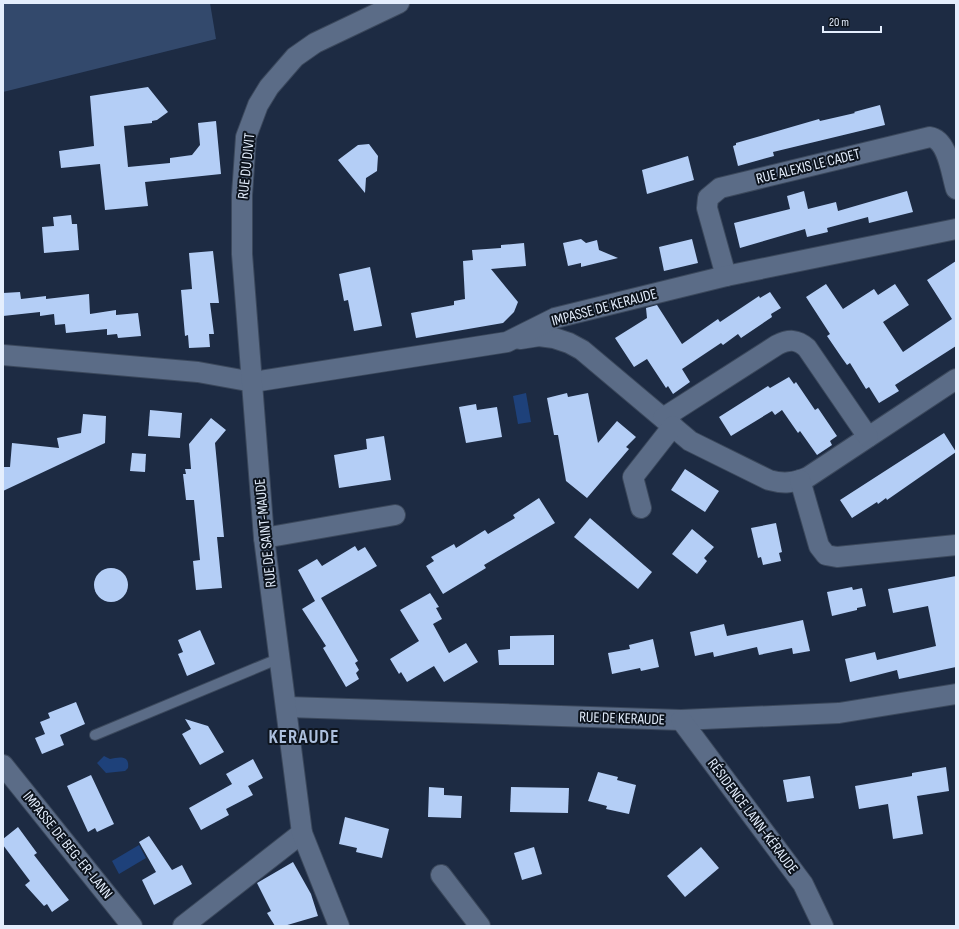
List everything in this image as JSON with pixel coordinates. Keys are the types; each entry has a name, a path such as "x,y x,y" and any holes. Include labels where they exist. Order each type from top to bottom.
{"street":[{"name":"RUE DU DIVIT","path":"253,382 242,254 242,194 246,137 253,118 268,87 295,57 315,43 399,3"},
{"name":"RUE ALEXIS LE CADET","path":"726,276 707,208 708,198 720,188 930,137 936,138 943,145 956,189"},
{"name":"IMPASSE DE KERAUDE","path":"253,382 507,342 555,318 726,276 955,230"},
{"path":"507,342 539,336 569,343 595,360 690,441 769,480 785,483 800,480 956,379"},
{"path":"641,508 633,477 668,422 777,345 785,341 794,340 802,343 807,348 868,437"},
{"path":"3,355 203,373 253,382"},
{"name":"RUE DE SAINT-MAUDE","path":"253,382 264,538 287,707 302,833 339,926"},
{"path":"800,480 819,546 826,555 837,557 956,545"},
{"path":"264,538 395,516"},
{"name":"RUE DE KERAUDE","path":"287,707 680,720 839,713 956,694"},
{"name":"RÉSIDENCE LANN-KÉRAUDE","path":"680,720 804,884 817,923"},
{"name":"IMPASSE DE BEG-ER-LANN","path":"3,765 132,926"},
{"path":"183,926 302,833"},
{"path":"441,875 480,926"}],"lane":[{"path":"95,735 280,658"}],"shaded area":[{"path":"3,3 210,3 216,39 3,92"},
{"path":"526,393 531,422 518,424 513,396"},
{"path":"104,756 110,759 126,759 128,768 125,771 106,773 97,763"},
{"path":"139,845 146,858 119,874 112,861"}],"building":[{"path":"148,87 168,112 157,120 152,121 152,123 124,126 128,167 170,163 170,158 192,155 200,145 198,123 216,121 221,174 145,182 148,206 105,210 100,164 61,168 59,151 94,146 90,96"},
{"path":"880,105 885,125 773,152 774,156 738,166 733,146 736,145 736,143 819,119 820,121 855,113 854,112"},
{"path":"369,144 378,156 377,171 366,178 365,193 338,160 358,145"},
{"path":"688,156 694,180 647,194 642,170"},
{"path":"804,191 808,209 836,202 838,211 907,191 913,212 869,223 868,217 827,228 828,232 807,237 805,229 740,248 734,223 790,209 787,196"},
{"path":"71,215 72,224 77,224 79,250 44,253 42,227 54,226 53,217"},
{"path":"581,239 586,243 597,240 599,250 618,258 581,267 581,263 568,266 563,243"},
{"path":"692,239 698,263 664,271 659,247"},
{"path":"524,243 526,266 491,269 518,302 514,312 503,323 416,338 411,313 454,305 454,301 465,299 463,261 473,260 472,250 501,248 501,245"},
{"path":"213,251 219,303 210,303 214,334 209,334 210,347 189,348 188,335 185,336 181,290 192,289 189,253"},
{"path":"956,261 956,346 895,385 899,391 879,403 869,387 866,389 850,363 847,365 842,358 827,336 830,334 806,297 826,284 843,309 874,289 878,295 895,284 909,305 883,322 903,352 952,319 927,280"},
{"path":"370,267 382,326 354,331 348,300 344,301 339,274"},
{"path":"20,292 21,299 46,296 46,299 89,294 90,314 116,310 116,315 138,313 141,336 118,338 117,334 107,335 107,329 66,333 65,324 55,325 54,314 40,316 40,312 3,316 3,293"},
{"path":"770,292 781,308 771,314 772,317 741,338 738,334 723,345 721,343 682,369 690,382 673,394 668,386 666,388 647,359 634,367 615,338 647,318 646,308 657,305 682,344 718,319 720,322 759,296 760,298"},
{"path":"789,377 794,384 796,382 815,410 818,408 837,436 830,441 832,445 817,455 800,431 798,433 782,410 775,415 772,411 731,436 719,417 768,386 770,388"},
{"path":"567,393 568,397 588,393 598,443 617,421 636,437 626,447 629,449 587,498 566,481 558,435 554,435 547,398"},
{"path":"476,404 477,410 497,407 502,437 466,443 459,407"},
{"path":"150,410 182,413 180,438 148,436"},
{"path":"83,414 106,416 105,443 3,491 3,467 10,467 12,443 59,448 57,438 81,433"},
{"path":"211,418 226,430 215,443 224,537 217,537 222,588 196,590 193,561 200,560 194,500 186,500 183,474 186,474 185,469 191,469 189,444"},
{"path":"944,433 956,452 887,500 886,498 878,504 877,502 852,518 840,500"},
{"path":"384,436 391,480 339,488 334,455 367,449 366,439"},
{"path":"132,453 146,454 145,472 130,471"},
{"path":"685,469 719,491 705,512 671,490"},
{"path":"539,498 555,523 484,565 486,568 443,594 426,566 434,561 431,557 454,544 456,548 485,530 488,534 515,518 513,515"},
{"path":"590,518 652,572 638,589 574,537"},
{"path":"776,523 782,552 779,553 781,561 763,565 761,557 758,558 751,528"},
{"path":"692,529 714,547 704,558 707,561 697,574 672,554"},
{"path":"355,546 358,551 365,547 377,566 321,598 358,661 355,663 359,670 356,673 359,679 346,687 323,648 326,646 302,609 315,601 298,570 317,559 322,566"},
{"path":"108,568 114,568 118,569 125,575 128,585 127,592 121,599 114,602 108,602 104,601 97,595 94,588 94,582 95,578 101,571"},
{"path":"956,576 956,667 899,679 897,670 850,682 845,659 875,652 877,660 936,646 928,606 893,613 888,589"},
{"path":"852,587 853,590 862,588 866,606 857,608 857,610 832,616 827,592"},
{"path":"430,593 439,607 436,608 442,619 433,624 449,653 466,643 478,662 444,682 434,666 407,682 401,672 399,674 390,659 419,641 400,610"},
{"path":"803,620 810,651 793,654 792,648 759,655 757,647 714,657 713,652 695,656 690,632 724,624 727,636"},
{"path":"200,630 215,664 187,676 178,654 183,652 178,640"},
{"path":"554,635 554,665 499,665 498,650 510,649 510,636"},
{"path":"653,639 659,667 641,671 640,668 612,674 608,653 630,649 629,645"},
{"path":"76,702 85,724 60,735 64,745 42,754 35,738 45,734 40,722 50,718 48,713"},
{"path":"185,719 208,726 224,752 200,765 182,734 191,729"},
{"path":"253,759 263,778 248,786 253,795 226,809 229,815 201,830 189,808 232,784 226,774"},
{"path":"946,767 949,791 917,796 923,834 893,839 888,804 859,809 855,786 912,776 912,773"},
{"path":"598,772 618,777 617,780 636,785 629,814 606,809 607,806 588,801"},
{"path":"91,775 114,824 97,832 95,828 88,832 67,786"},
{"path":"810,776 814,798 787,802 783,780"},
{"path":"429,787 444,788 444,795 462,796 461,818 428,817"},
{"path":"511,787 569,788 568,813 510,812"},
{"path":"345,817 389,829 382,858 356,852 357,848 339,844"},
{"path":"18,827 37,853 34,855 69,900 52,912 47,904 44,906 25,885 30,881 3,845 3,839"},
{"path":"149,836 172,870 182,865 192,884 154,905 142,880 156,872 139,842"},
{"path":"534,847 542,874 522,880 514,853"},
{"path":"701,847 719,868 685,897 667,876"},
{"path":"293,862 311,894 318,916 284,926 275,926 267,913 271,911 257,883"}],"district":[{"name":"KERAUDE","path":"304,736"}]}
